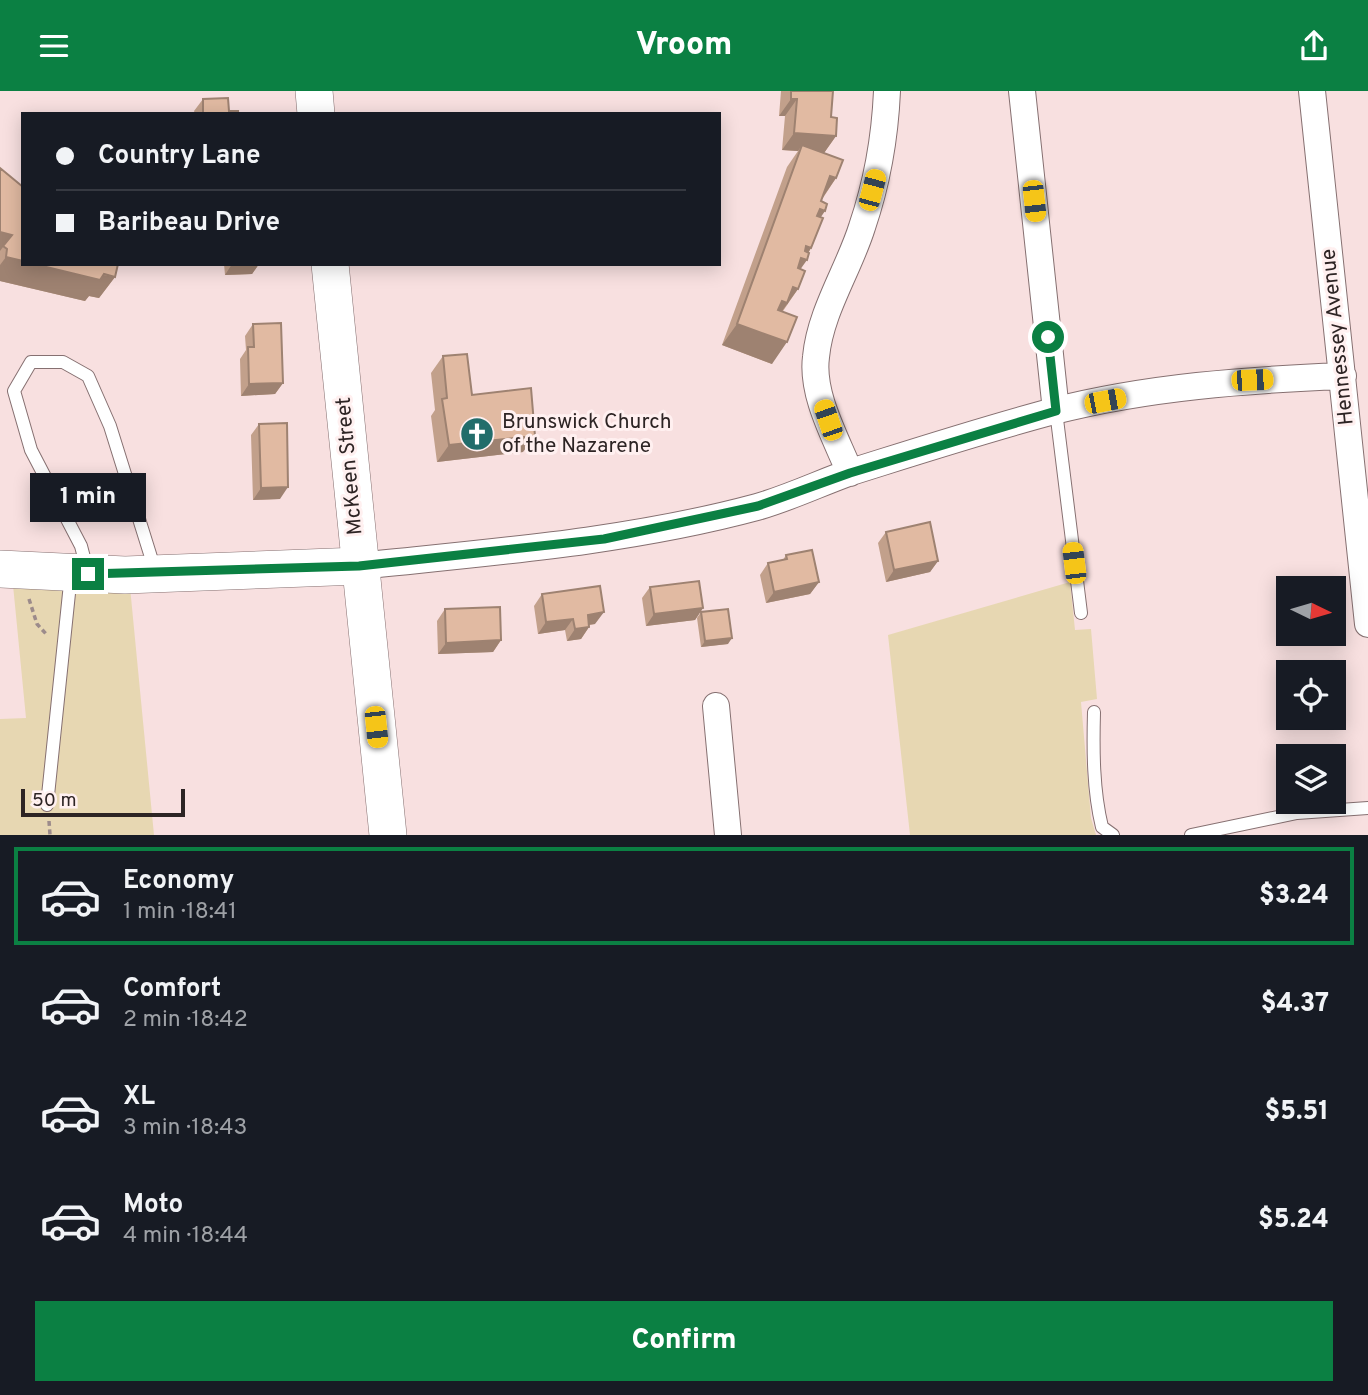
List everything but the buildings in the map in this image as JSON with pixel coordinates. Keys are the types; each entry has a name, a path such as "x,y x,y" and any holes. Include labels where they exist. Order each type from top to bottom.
{"street":[{"path":"314,91 316,112"},
{"path":"850,473 821,400 815,358 820,337 862,227 877,172 887,91"},
{"path":"1022,91 1056,411"},
{"name":"Hennessey Avenue","path":"1312,91 1368,624"},
{"name":"McKeen Street","path":"330,266 387,835"},
{"path":"13,580 79,574 156,574 359,566 592,540 758,506 850,473 1056,411 1168,390 1252,380 1343,376"},
{"path":"716,706 728,835"}],"lane":[{"path":"47,805 63,652 79,574 81,546 31,450 14,391 31,362 63,362 88,376 110,426 156,574"},
{"path":"1056,411 1081,614"},
{"path":"1094,712 1093,752 1097,809 1102,827 1113,835"},
{"path":"1191,835 1297,813 1368,808"}],"path":[{"path":"13,580 37,624 63,652"}],"shaded area":[{"path":"1070,582 1075,630 1091,629 1097,699 1081,702 1091,818 1096,835 910,835 888,635"},
{"path":"13,585 130,587 154,835 0,835 0,719 26,718"}],"place":[{"name":"Brunswick Church of the Nazarene","path":"477,434"}],"route":[{"path":"88,574 359,566 604,539 758,506 850,473 1056,411 1048,337"}]}
